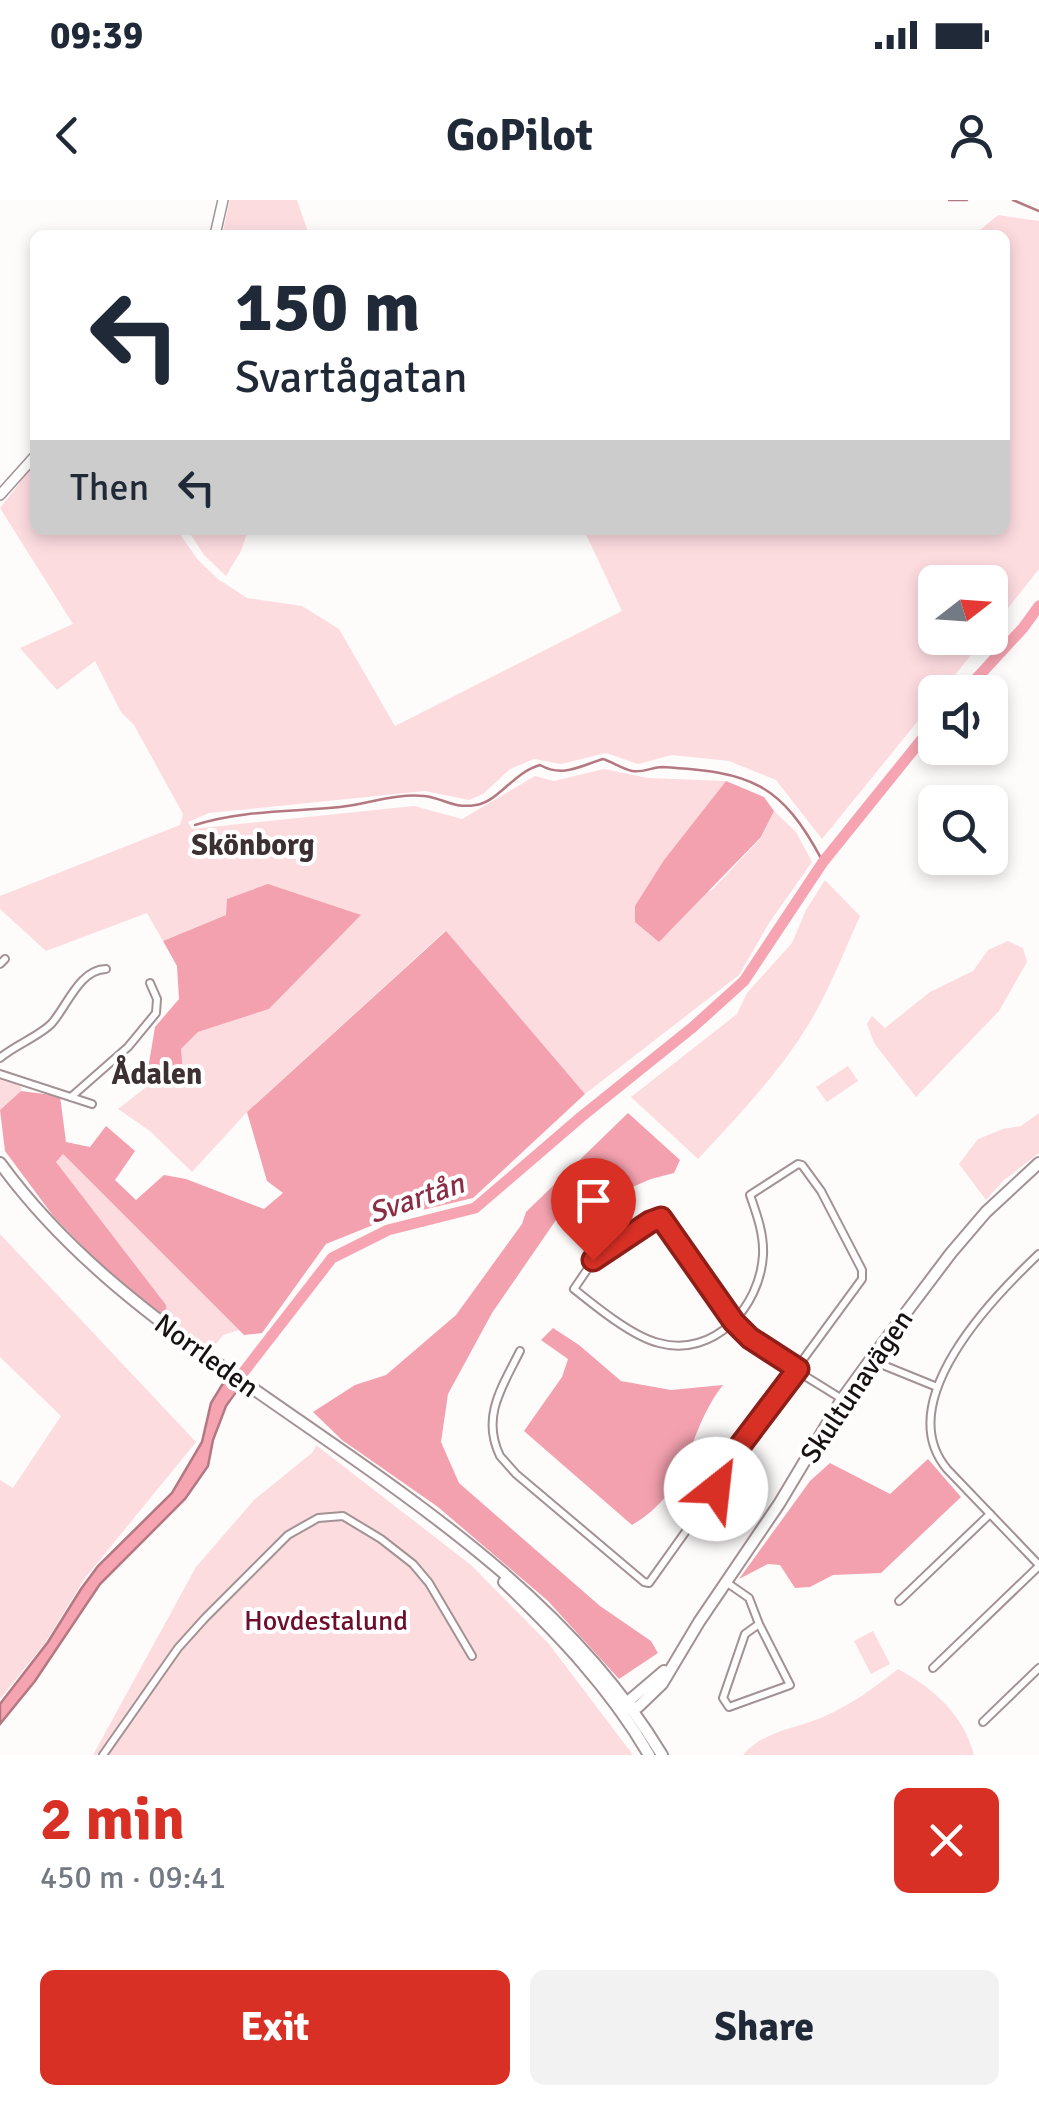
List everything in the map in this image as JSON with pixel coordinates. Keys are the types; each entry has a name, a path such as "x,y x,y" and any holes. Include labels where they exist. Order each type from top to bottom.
{"main road":[{"name":"Norrleden","path":"0,1163 63,1237 116,1288 437,1521 528,1594 626,1703 662,1755"},
{"name":"Skultunavägen","path":"626,1703 643,1704 662,1684 846,1401 937,1271 986,1212 1039,1163"},
{"name":"Skultunavägen","path":"626,1703 676,1659"},
{"path":"650,1737 648,1712 662,1684"},
{"name":"Norrleden","path":"626,1703 650,1755"}],"street":[{"path":"216,230 223,200"},
{"path":"0,495 30,462"},
{"path":"0,1058 51,1024 76,988 95,970 106,970"},
{"path":"72,1097 128,1047 156,1013 157,999 150,983"},
{"path":"0,1074 92,1104"},
{"path":"520,1351 490,1418 492,1438 500,1456 516,1474 644,1582 652,1580 716,1489 736,1451 798,1369 863,1275 833,1213 802,1165 795,1165 750,1195 762,1230 761,1271 752,1296 734,1322 701,1342 660,1344 634,1331 574,1288 593,1260 661,1218 734,1322 750,1338 798,1369 846,1401"},
{"path":"934,1668 1039,1565 934,1451 930,1424 937,1387 948,1364 990,1305 1038,1256"},
{"path":"874,1361 937,1387"},
{"path":"899,1601 990,1514"},
{"path":"103,1755 178,1648 205,1618 288,1536 318,1518 343,1516 413,1564 429,1583 472,1656"},
{"path":"726,1582 749,1598 790,1686 728,1706 723,1698 745,1634 759,1624"},
{"path":"983,1722 1039,1668"}],"green space":[{"path":"230,200 297,200 307,230 223,230"},
{"path":"998,215 1039,221 1039,569 1008,608 1008,565 918,565 918,655 971,655 955,675 918,675 918,721 822,839 776,780 729,761 672,755 638,764 606,753 561,764 534,759 510,769 483,794 469,800 425,791 209,813 188,822 192,829 414,806 462,819 535,776 554,781 604,769 648,778 726,781 664,860 636,906 711,891 761,838 774,811 796,832 812,862 769,923 739,975 585,1094 445,931 247,1112 192,1172 150,1131 118,1109 145,1088 148,1069 183,1072 181,1049 198,1032 269,1009 361,915 226,915 163,941 147,913 46,951 0,909 0,896 180,825 183,814 95,661 57,690 20,648 73,624 0,508 30,469 30,535 180,535 218,579 247,598 302,606 339,629 395,726 622,611 586,535 1010,535 1010,230 980,230"},
{"path":"191,535 246,535 226,576 204,555"},
{"path":"825,880 860,916 833,978 789,1054 698,1159 631,1097 737,1014 747,993 792,943"},
{"path":"1008,941 1023,948 1027,962 999,1011 916,1097 874,1043 867,1024 872,1016 885,1028 930,992 973,971 988,950"},
{"path":"848,1066 858,1081 827,1102 816,1087"},
{"path":"0,1078 22,1085 21,1091 0,1110"},
{"path":"1039,1113 1039,1153 986,1200 959,1164 978,1139 1021,1126"},
{"path":"63,1154 239,1330 223,1335 210,1352 166,1321 165,1304 55,1161"},
{"path":"0,1234 196,1442 85,1578 45,1643 0,1699 0,1480 13,1488 61,1416 0,1357"},
{"name":"Hovdestalund","path":"316,1445 471,1565 549,1644 633,1755 93,1755 196,1567 254,1500 313,1452"},
{"path":"873,1631 890,1664 871,1674 854,1641"},
{"path":"898,1669 923,1685 955,1715 974,1755 743,1755 770,1736 843,1707"}],"shaded area":[{"path":"726,781 764,797 774,811 761,837 659,942 635,922 635,906 664,860"},
{"path":"268,884 361,915 269,1009 198,1032 181,1049 183,1072 148,1069 155,1027 179,999 177,966 163,941 226,915 227,899"},
{"path":"446,931 585,1094 473,1198 393,1217 326,1244 262,1333 244,1335 63,1154 56,1162 166,1305 166,1321 105,1269 54,1217 5,1151 0,1110 21,1091 60,1096 66,1142 90,1147 106,1126 135,1151 115,1180 136,1200 164,1175 186,1179 264,1209 283,1193 267,1181 247,1112"},
{"path":"628,1113 680,1160 674,1173 556,1220 492,1313 448,1394 441,1442 459,1483 600,1606 651,1641 658,1653 619,1679 548,1601 438,1507 342,1440 313,1412 355,1385 386,1375 456,1315 522,1224 526,1212"},
{"path":"553,1328 621,1381 671,1390 723,1385 667,1495 632,1525 524,1431 562,1377 568,1359 541,1340"},
{"path":"225,1380 238,1389 226,1406 208,1466 185,1499 100,1584 35,1681 0,1724 0,1704 48,1642 98,1566 172,1493 202,1442 211,1403"},
{"path":"928,1459 961,1497 881,1573 833,1575 810,1587 795,1588 780,1565 768,1564 739,1579 810,1481 830,1463 890,1494"}],"waterway":[{"path":"949,200 967,200"},
{"path":"1013,200 1039,211"},
{"name":"Svartån","path":"980,675 1039,606"},
{"name":"Svartån","path":"225,1396 332,1258 388,1230 475,1208 744,981 823,862 918,744"},
{"path":"195,825 248,814 340,807 403,796 476,805 540,765 564,771 603,759 632,771 692,769 741,778 760,786 792,814 823,862"}],"district":[{"name":"Skönborg","path":"253,845"},
{"name":"Ådalen","path":"157,1074"}],"route":[{"path":"593,1260 661,1218 734,1322 750,1338 798,1369 736,1451 716,1489"}]}
